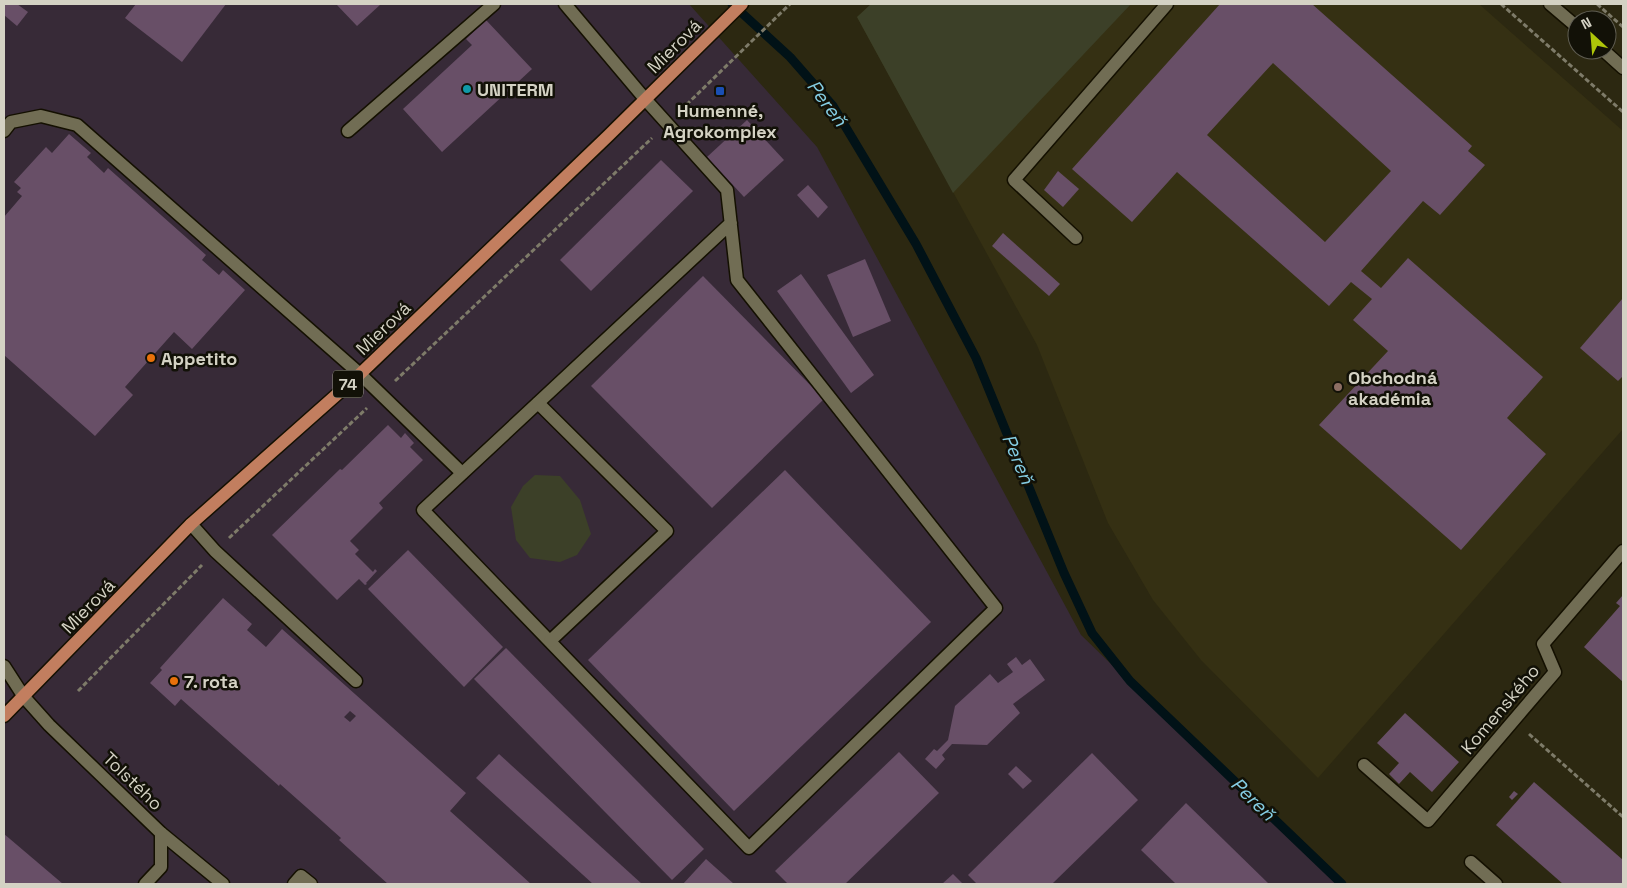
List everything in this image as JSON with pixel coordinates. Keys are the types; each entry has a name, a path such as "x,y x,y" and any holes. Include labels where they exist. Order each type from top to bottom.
{"main road":[{"name":"Mierová","path":"4,716 192,524 360,374 742,4"}],"street":[{"path":"348,131 494,4"},
{"path":"565,4 645,99 727,190 737,280 996,608 749,848 423,510 730,223"},
{"path":"1076,238 1014,180 1167,4"},
{"path":"1550,4 1567,18"},
{"path":"4,131 11,122 41,116 77,126 360,374 462,473"},
{"path":"538,403 667,531 550,641"},
{"path":"192,524 215,551 356,681"},
{"name":"Komenského","path":"1364,765 1428,822 1555,672 1543,644 1623,551"},
{"name":"Tolstého","path":"4,666 24,697 49,725 161,833 223,884"},
{"path":"145,884 161,867 161,833"},
{"path":"1472,862 1496,884"},
{"path":"294,884 301,876 311,884"}],"path":[{"path":"78,691 215,551 667,124 790,4"},
{"path":"1501,4 1623,112"},
{"path":"1597,4 1623,27"},
{"path":"1513,720 1623,817"}],"shaded area":[{"path":"4,4 689,4 817,147 1081,635 1339,884 4,884"},
{"name":"Obchodná akadémia","path":"871,4 1479,4 1623,131 1623,429 1318,778 1201,660 1153,600 1108,523 1037,345 857,17"}],"green space":[{"path":"871,4 1131,4 953,193 857,17"},
{"path":"535,475 560,476 580,500 591,534 577,555 560,562 530,558 516,540 511,507 523,486"}],"building":[{"path":"4,4 17,4 28,12 17,26 4,15"},
{"path":"136,4 226,4 182,62 125,18"},
{"path":"336,4 381,4 357,26"},
{"path":"1220,4 1312,4 1472,146 1468,151 1485,165 1440,215 1423,201 1361,271 1381,288 1408,258 1543,377 1507,418 1546,454 1461,550 1319,425 1388,351 1353,320 1372,299 1351,282 1329,306 1177,172 1132,222 1072,169","holes":["1273,63 1391,171 1325,242 1207,135"]},
{"name":"UNITERM","path":"486,20 532,69 442,152 403,109 472,45 466,39"},
{"path":"747,120 784,160 744,197 707,157"},
{"path":"69,134 91,153 87,157 104,173 108,168 206,255 202,260 219,275 223,270 245,290 192,349 174,332 125,387 133,395 95,436 4,355 4,217 22,196 17,192 21,188 14,182 46,147 52,153"},
{"path":"661,160 693,191 591,291 560,260"},
{"path":"1058,171 1079,189 1063,207 1044,190"},
{"path":"808,185 828,207 818,218 797,195"},
{"path":"1003,233 1060,284 1049,296 992,246"},
{"path":"865,259 891,321 853,337 827,275"},
{"path":"801,274 874,375 851,393 777,291"},
{"path":"703,276 824,399 712,508 591,386"},
{"path":"1623,298 1623,376 1618,381 1580,348"},
{"path":"388,425 401,438 405,433 414,443 410,447 423,460 379,503 383,508 350,541 359,550 355,554 373,572 375,569 377,571 367,584 365,585 359,579 337,600 272,535"},
{"path":"785,470 931,622 734,811 588,660"},
{"path":"408,550 503,647 464,687 368,589"},
{"path":"1623,595 1623,682 1584,647 1620,606 1616,603"},
{"path":"223,598 252,624 247,630 266,647 282,629 466,793 450,811 531,884 388,884 339,840 341,838 181,699 175,706 150,683 162,670 160,668","holes":["350,711 356,716 350,722 344,717"]},
{"path":"506,648 704,849 672,880 474,679"},
{"path":"1016,657 1022,665 1030,659 1045,680 1013,704 1020,713 987,745 952,744 942,755 945,759 936,769 925,759 934,749 937,751 948,740 955,706 990,674 998,683 1013,672 1007,664"},
{"path":"1405,713 1459,762 1432,792 1410,772 1399,784 1389,774 1399,763 1377,743"},
{"path":"899,752 939,793 845,884 788,884 775,871"},
{"path":"1092,753 1138,800 1052,884 977,884 968,875"},
{"path":"499,754 642,884 593,884 476,778"},
{"path":"1016,766 1032,781 1023,789 1008,774"},
{"path":"1534,782 1623,860 1623,884 1563,884 1496,825"},
{"path":"1514,791 1518,794 1512,800 1509,797"},
{"path":"1186,803 1269,884 1176,884 1141,850"},
{"path":"4,834 10,839 63,884 4,884"},
{"path":"706,859 734,884 683,884"},
{"path":"953,874 963,884 942,884"}],"waterway":[{"name":"Pereň","path":"732,4 790,57 833,106 916,244 976,358 1064,573 1092,633 1130,681 1342,884"}],"place":[{"name":"UNITERM","path":"467,89"},
{"name":"Humenné, Agrokomplex","path":"720,91"},
{"name":"Appetito","path":"151,358"},
{"name":"Obchodná akadémia","path":"1338,387"},
{"name":"7. rota","path":"174,681"}]}
